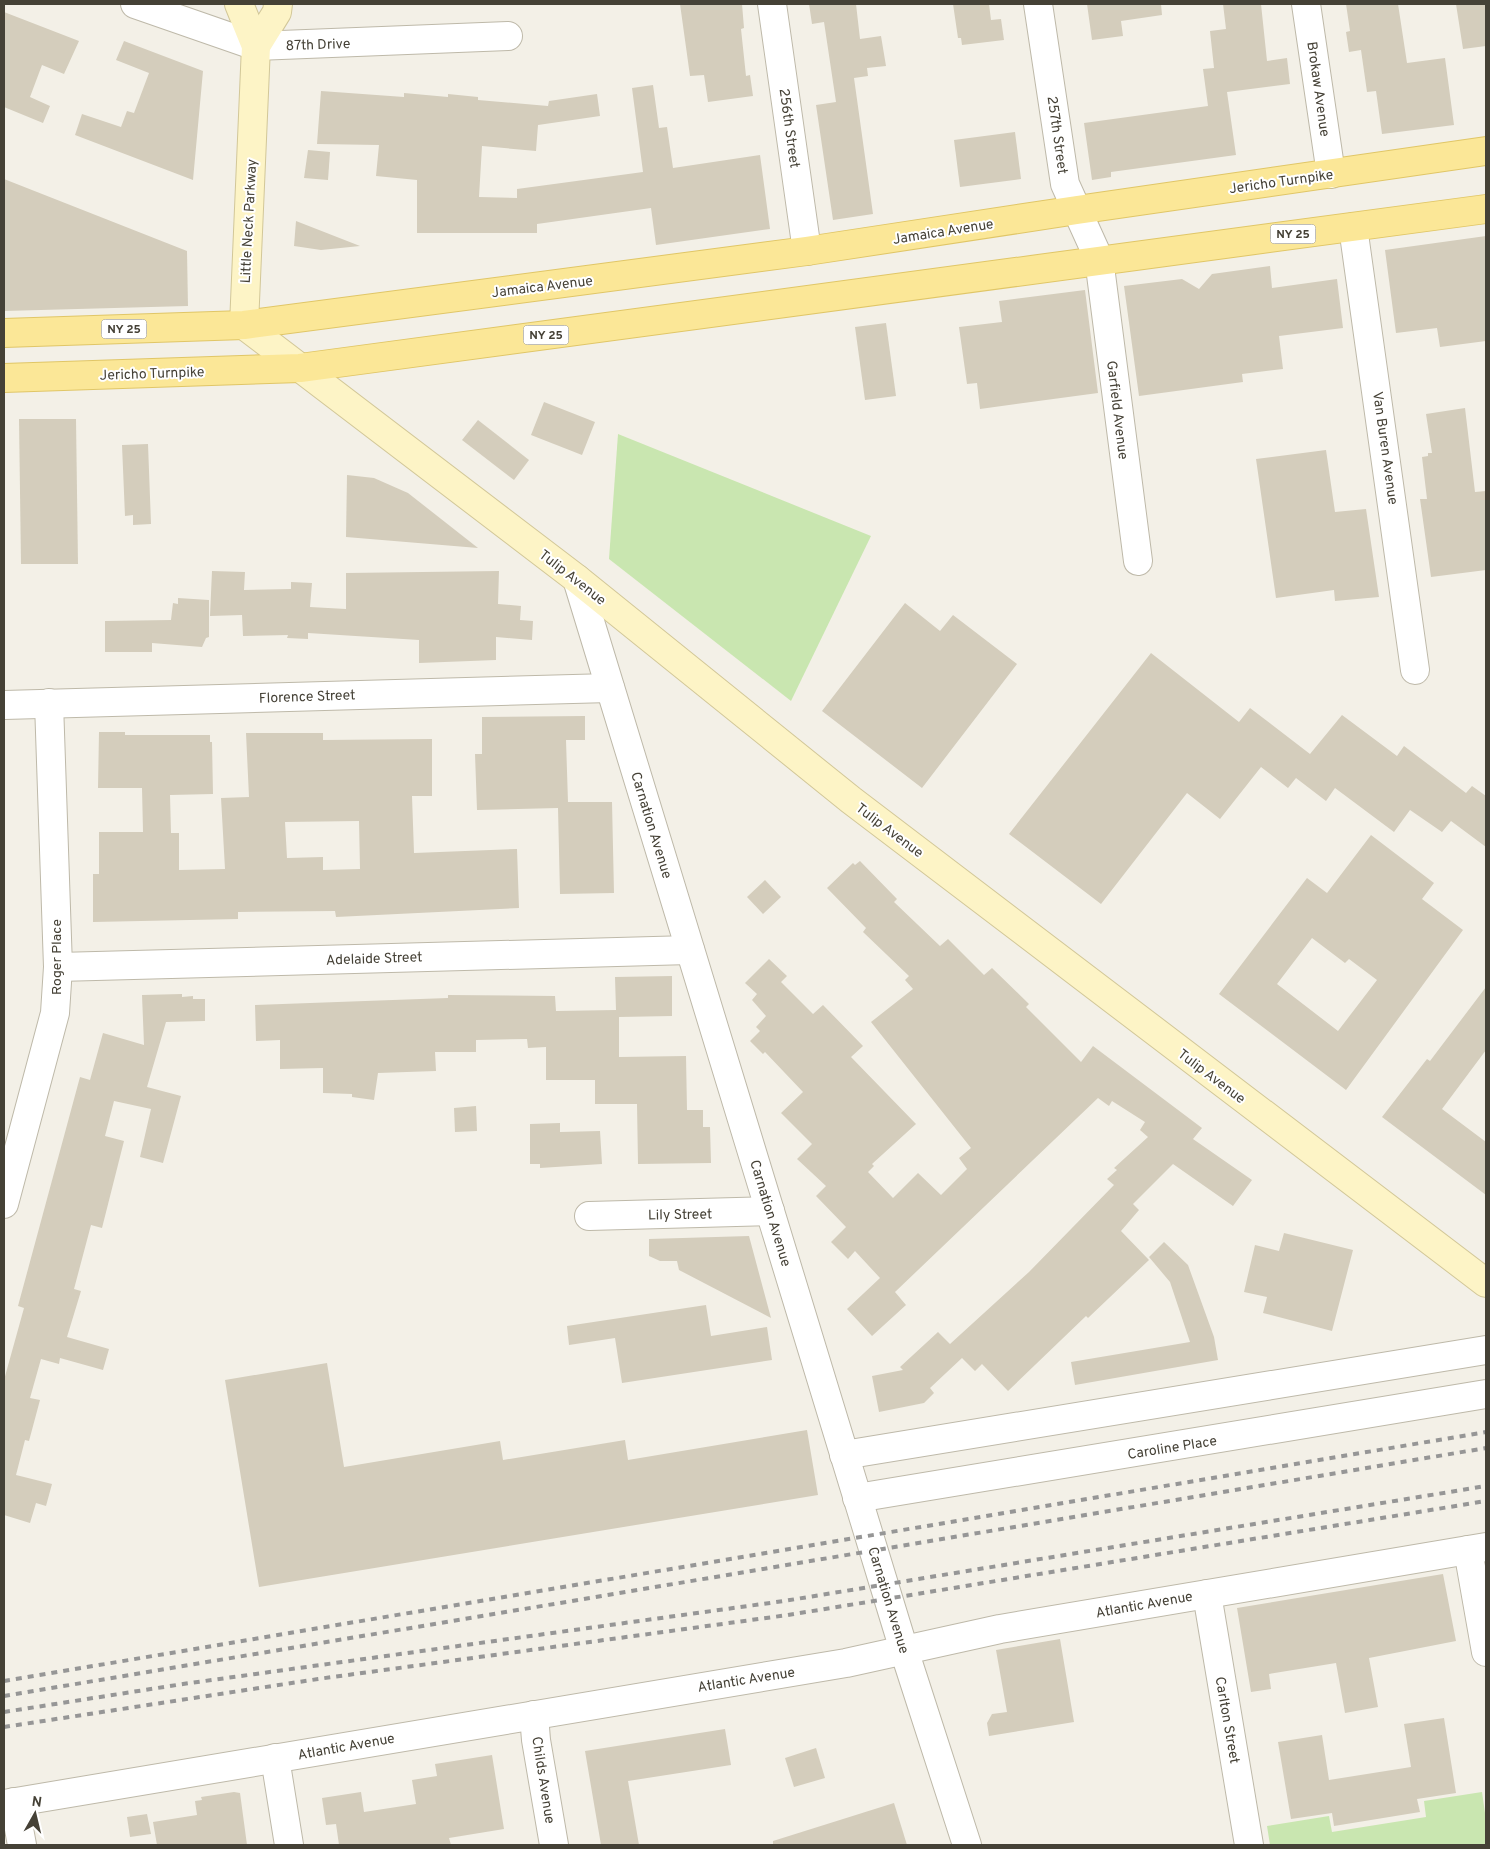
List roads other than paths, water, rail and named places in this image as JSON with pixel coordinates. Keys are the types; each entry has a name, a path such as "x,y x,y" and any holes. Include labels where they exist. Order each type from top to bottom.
{"main road":[{"name":"Little Neck Parkway","path":"238,4 256,46 244,325"},
{"name":"Little Neck Parkway","path":"256,46 277,12 278,4"},
{"name":"Jericho Turnpike","path":"1076,210 1486,151"},
{"name":"NY 25","path":"300,368 1486,209"},
{"name":"Jamaica Avenue","path":"4,333 244,325 807,251 1076,210"},
{"path":"244,325 300,368"},
{"name":"Jericho Turnpike","path":"4,378 300,368"},
{"name":"Tulip Avenue","path":"300,368 577,579 821,777 1486,1283"}],"street":[{"name":"87th Drive","path":"135,4 256,46 508,36"},
{"name":"256th Street","path":"772,4 807,251"},
{"name":"257th Street","path":"1038,4 1065,184 1099,260"},
{"name":"Brokaw Avenue","path":"1306,4 1332,174"},
{"name":"Van Buren Avenue","path":"1353,227 1416,670"},
{"name":"Garfield Avenue","path":"1099,260 1138,561"},
{"name":"Carnation Avenue","path":"577,579 904,1650 967,1845"},
{"name":"Florence Street","path":"4,705 610,688"},
{"name":"Roger Place","path":"4,1204 55,1013 58,967 49,703"},
{"name":"Adelaide Street","path":"58,967 690,950"},
{"name":"Lily Street","path":"589,1216 770,1211"},
{"path":"844,1455 1486,1350"},
{"name":"Caroline Place","path":"858,1498 1486,1394"},
{"path":"1477,1549 1486,1652"},
{"name":"Atlantic Avenue","path":"9,1803 846,1663 1000,1629 1477,1549"},
{"name":"Carlton Street","path":"1207,1594 1249,1845"},
{"name":"Childs Avenue","path":"534,1715 536,1740 554,1845"},
{"path":"275,1758 289,1845"},
{"path":"9,1803 22,1845"}],"railway":[{"path":"4,1681 1486,1432"},
{"path":"4,1696 1486,1448"},
{"path":"4,1712 183,1684 784,1601 1486,1486"},
{"path":"4,1727 318,1679 788,1615 1486,1501"}]}
